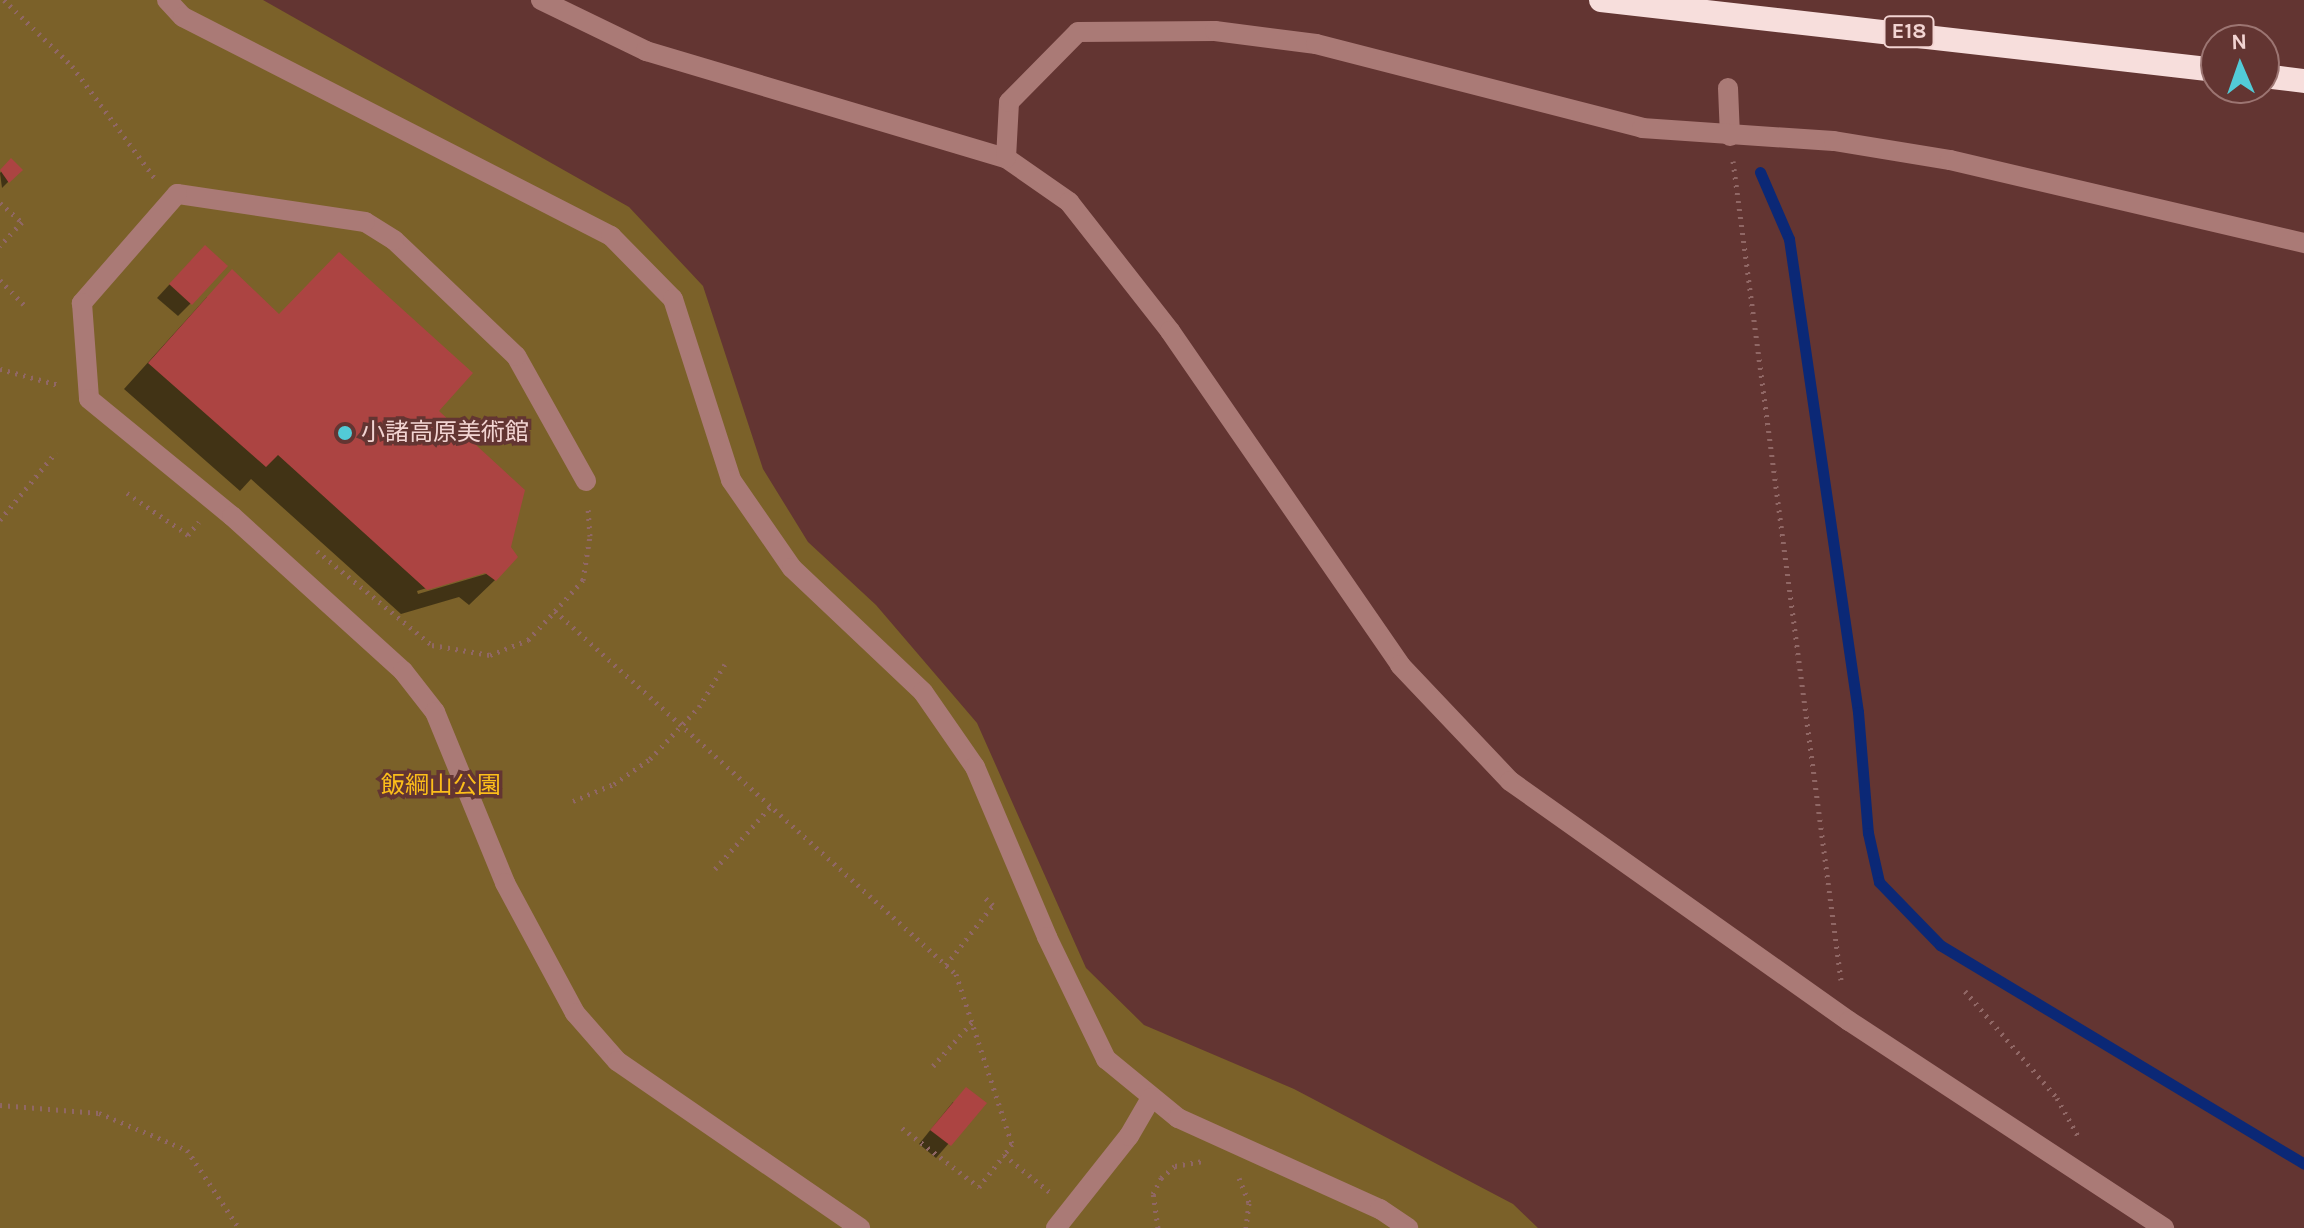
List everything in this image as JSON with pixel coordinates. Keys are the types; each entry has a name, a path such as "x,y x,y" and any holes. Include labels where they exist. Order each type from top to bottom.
{"highway":[{"name":"E18","path":"1601,0 2200,68"},
{"path":"2280,78 2304,81"}],"street":[{"path":"167,0 183,17 611,236 673,299 731,480 792,568 923,692 975,767 1047,937 1106,1059 1178,1118 1380,1209 1408,1228"},
{"path":"541,0 646,51 1006,158 1069,202 1170,331 1400,665 1510,781 1849,1021 2164,1228"},
{"path":"1006,158 1009,102 1078,32 1215,31 1316,44 1642,128 1834,141 1950,160 2304,243"},
{"path":"1728,88 1730,136"},
{"path":"586,481 516,356 394,240 365,222 177,194 82,303 89,399 216,504 403,671 435,712 505,883 575,1013 617,1061 860,1228"},
{"path":"1056,1228 1129,1136 1151,1098"}],"path":[{"path":"4,0 72,66 147,174 177,194"},
{"path":"1730,136 1849,1021"},
{"path":"0,203 22,222 0,246"},
{"path":"0,280 27,308"},
{"path":"0,369 41,376 89,399"},
{"path":"0,520 56,452"},
{"path":"310,544 432,645 490,655 528,640 583,580 590,536 586,481"},
{"path":"127,493 188,535 216,504"},
{"path":"555,611 956,974 1012,1144 979,1187 902,1128"},
{"path":"573,801 614,784 650,759 682,726 725,664"},
{"path":"715,869 771,806"},
{"path":"946,965 993,905 984,897"},
{"path":"1965,991 2057,1098 2108,1192"},
{"path":"933,1066 972,1022"},
{"path":"0,1105 99,1113 187,1150 239,1228"},
{"path":"1004,1155 1052,1193"},
{"path":"1158,1228 1153,1194 1161,1178 1175,1166 1209,1161"},
{"path":"1235,1173 1248,1194 1246,1228"}],"green space":[{"name":"飯綱山公園","path":"0,0 263,0 629,207 703,286 763,469 808,542 876,605 977,723 1086,968 1144,1025 1294,1089 1513,1204 1538,1228 0,1228"}],"building":[{"path":"11,158 23,170 9,183 0,170"},
{"path":"205,245 228,266 192,305 169,284"},
{"name":"小諸高原美術館","path":"339,252 473,373 439,411 525,490 511,547 518,557 496,581 485,573 427,590 278,455 266,467 148,363 232,269 279,314"},
{"path":"966,1087 987,1103 951,1146 930,1130"}],"waterway":[{"path":"1760,172 1789,239 1858,712 1868,833 1879,882 1940,945 2304,1164"}],"place":[{"name":"小諸高原美術館","path":"345,433"}]}
